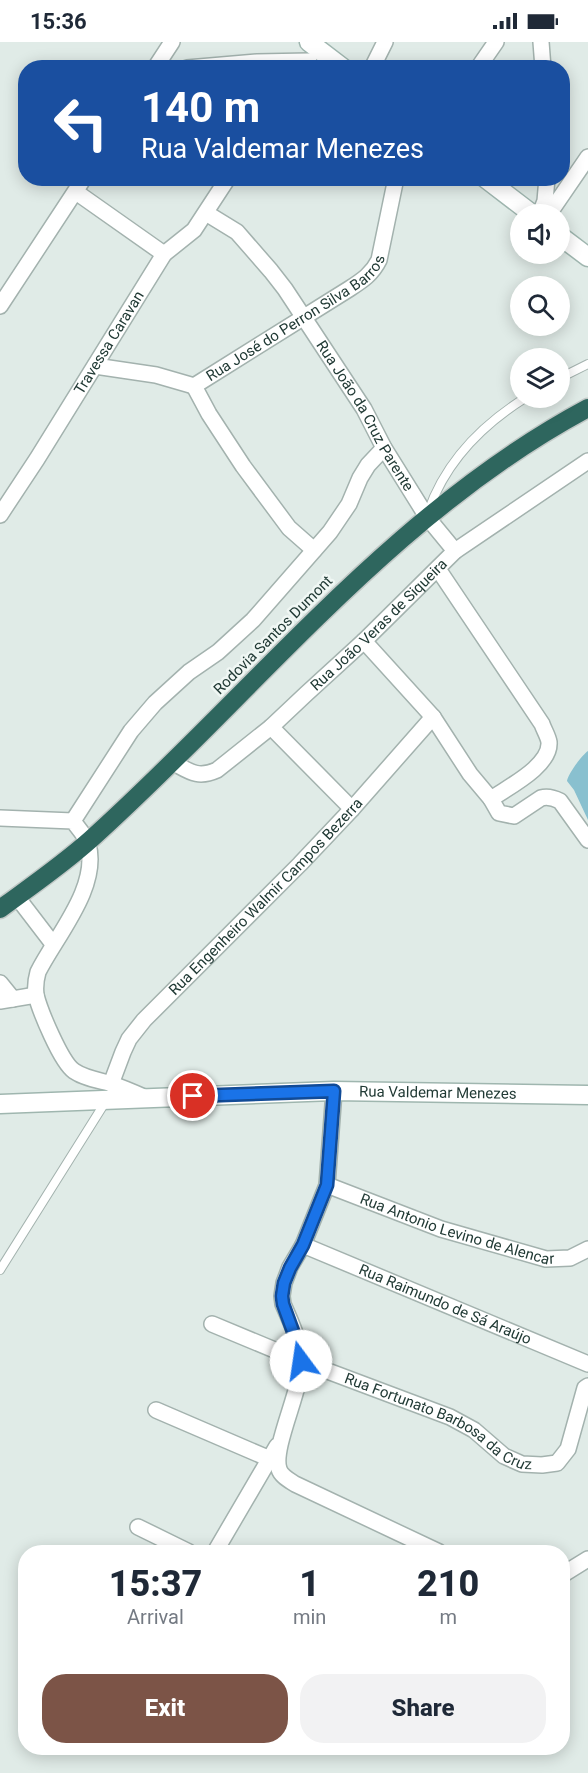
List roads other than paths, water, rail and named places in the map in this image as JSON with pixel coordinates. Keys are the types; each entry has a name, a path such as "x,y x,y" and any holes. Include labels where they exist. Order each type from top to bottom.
{"highway":[{"name":"Rodovia Santos Dumont","path":"0,909 88,842 172,762 333,601 427,516 511,454 588,408"}],"main road":[{"path":"313,53 327,60"},
{"path":"495,186 519,204"},
{"path":"570,244 588,257"},
{"name":"Rua Valdemar Menezes","path":"0,1104 109,1092 146,1098 334,1091 588,1095"}],"street":[{"path":"160,60 172,42"},
{"path":"376,60 384,42"},
{"path":"484,60 496,42"},
{"path":"541,42 542,60"},
{"path":"269,60 313,53"},
{"path":"570,183 588,157"},
{"path":"0,306 79,186"},
{"name":"Travessa Caravan","path":"0,515 164,254 194,230 206,213 218,186"},
{"name":"Rua José do Perron Silva Barros","path":"95,366 156,375 194,386 358,283 374,270 382,247 394,186"},
{"path":"544,204 546,186"},
{"path":"556,204 568,186"},
{"path":"76,192 164,254"},
{"name":"Rua João da Cruz Parente","path":"206,213 237,232 271,271 364,409 384,448 427,516 455,551"},
{"path":"194,386 209,414 243,466 289,528 314,550"},
{"path":"73,821 131,731 155,703 189,672 218,652 254,620 341,518 360,478 368,465 384,448"},
{"name":"Rua João Veras de Siqueira","path":"172,762 194,774 208,774 217,770 271,727 364,641 455,551 588,461"},
{"path":"438,569 542,724 549,740 548,752 541,762 519,781 491,799"},
{"path":"364,641 433,717 470,774 500,813 514,816 541,798 557,799 588,840"},
{"name":"Rua Engenheiro Walmir Campos Bezerra","path":"109,1092 129,1039 144,1020 261,904 352,809 433,717"},
{"path":"271,727 352,809"},
{"path":"0,818 73,821"},
{"path":"73,821 88,842 89,866 85,887 76,907 38,972 36,995 65,1062 69,1067 109,1092"},
{"path":"17,897 53,944"},
{"path":"0,983 6,1000 36,995"},
{"path":"334,1091 327,1185 303,1245 290,1268 282,1296 298,1345 301,1371 278,1454 278,1463 281,1474 287,1479 420,1545"},
{"name":"Rua Antonio Levino de Alencar","path":"327,1185 441,1229 546,1259 570,1258 588,1249"},
{"name":"Rua Raimundo de Sá Araújo","path":"303,1245 588,1364"},
{"name":"Rua Fortunato Barbosa da Cruz","path":"212,1324 301,1361 450,1417 474,1430 504,1456 522,1464 557,1463 568,1449 586,1387"},
{"path":"156,1410 270,1459"},
{"path":"219,1545 283,1436"},
{"path":"138,1527 175,1545"},
{"path":"570,1570 588,1559"}],"lane":[{"path":"570,373 588,364"},
{"path":"427,516 432,501 449,469 472,440 510,407"},
{"path":"0,1270 109,1092"}],"water":[{"path":"588,751 588,820 574,790 567,781 582,756"}]}
